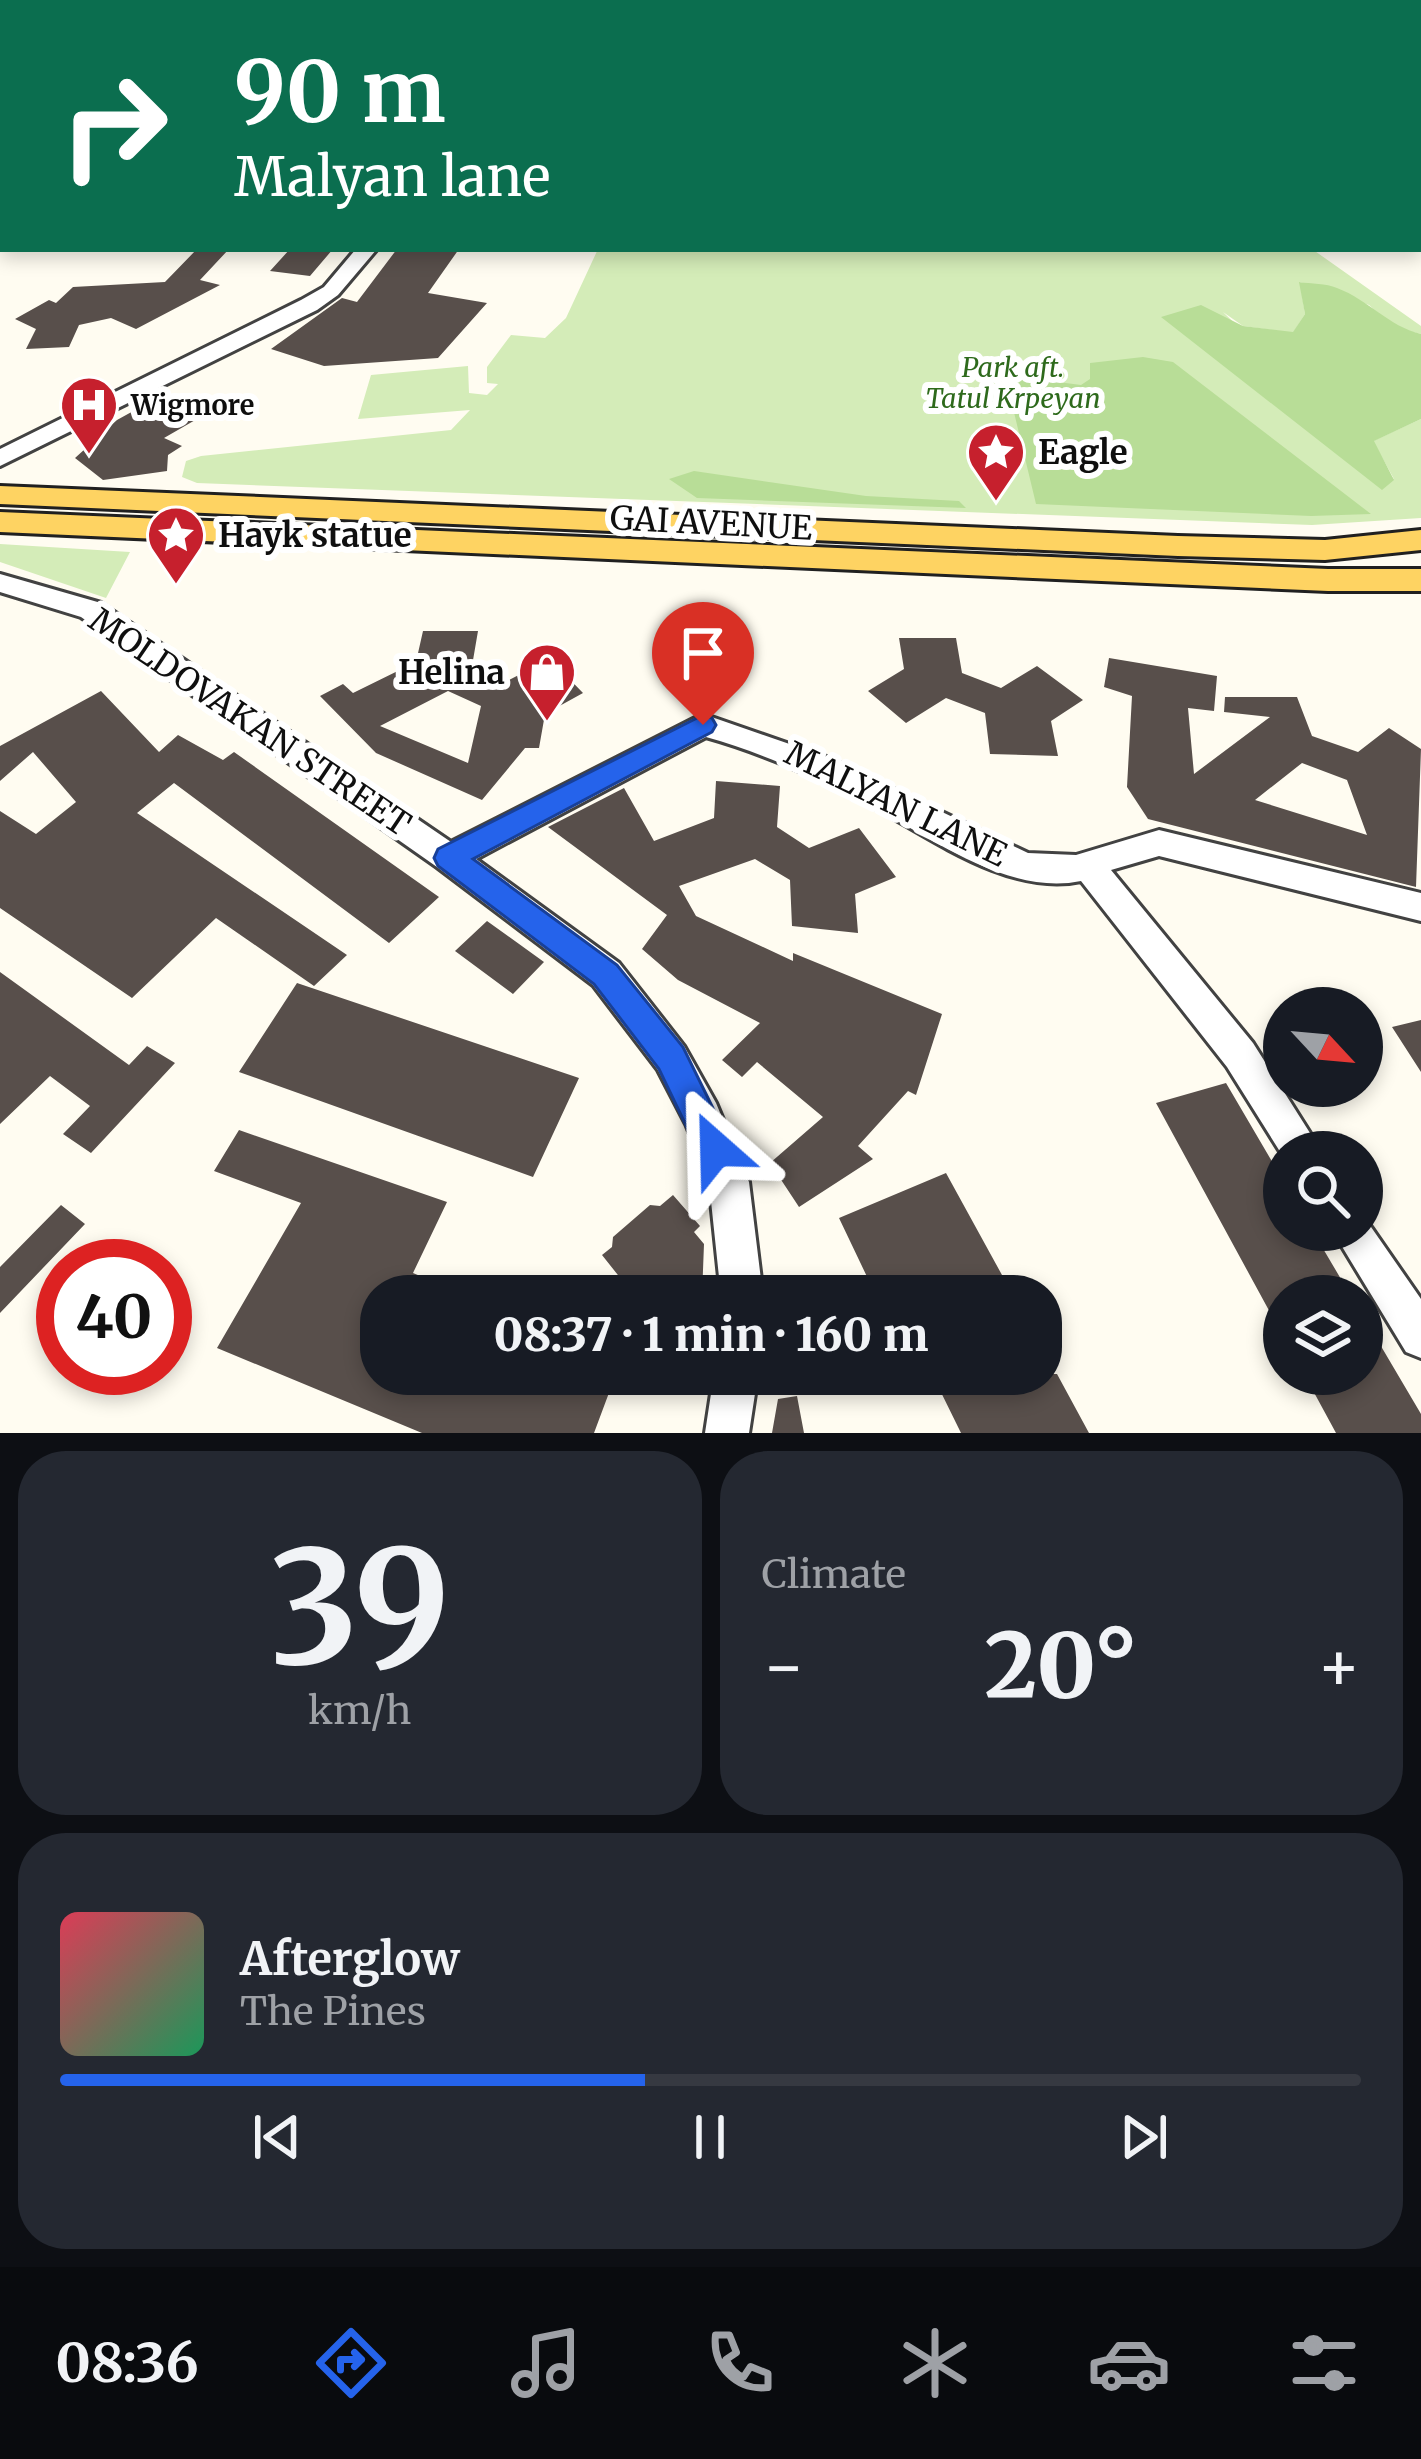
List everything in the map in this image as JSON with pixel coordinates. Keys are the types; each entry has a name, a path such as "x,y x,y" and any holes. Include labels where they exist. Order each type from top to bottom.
{"main road":[{"name":"GAI AVENUE","path":"0,495 1178,546 1325,550 1421,540"},
{"name":"GAI AVENUE","path":"0,522 1304,579 1421,580"}],"street":[{"path":"0,459 309,305 331,291 364,252"},
{"name":"MOLDOVAKAN STREET","path":"0,583 91,610 449,858 606,974 671,1058 729,1182 740,1275"},
{"name":"MALYAN LANE","path":"449,858 703,725 799,754 1010,862 1041,870 1090,868 1132,844 1159,843 1421,907"},
{"path":"1090,868 1240,1055 1289,1131"},
{"path":"1366,1251 1421,1337"},
{"path":"727,1433 733,1395"}],"green space":[{"name":"Park aft. Tatul Krpeyan","path":"597,252 1316,252 1421,326 1421,334 1395,328 1369,305 1300,282 1305,314 1293,333 1243,326 1223,312 1394,479 1373,441 1421,419 1421,518 1312,525 197,483 182,477 186,461 201,456 451,430 470,410 358,419 371,375 468,366 469,393 487,395 498,384 487,383 487,367 511,335 545,338 566,318"},
{"path":"1299,282 1337,288 1421,334 1421,419 1374,441 1394,480 1382,490 1161,317 1201,305 1243,326 1293,332 1305,314"},
{"path":"1143,357 1173,362 1371,514 1311,516 1036,504 1005,375 1081,385 1090,379 1090,363"},
{"path":"694,471 866,496 959,501 966,508 697,498 669,479"},
{"path":"0,544 130,552 106,598 0,562"}],"building":[{"path":"194,252 226,252 200,280 220,285 136,329 111,318 79,325 69,347 26,349 36,329 15,319 49,300 56,303 73,287 165,282"},
{"path":"287,252 330,252 310,276 270,271"},
{"path":"395,252 457,252 428,293 487,303 438,358 324,366 271,349 342,298 357,302"},
{"path":"155,399 197,419 164,438 182,446 168,455 167,471 103,480 75,458 117,420"},
{"path":"423,631 478,631 472,666 507,681 550,659 583,693 545,714 539,748 525,748 482,800 376,753 320,696 343,684 353,693 416,662","holes":["448,691 481,706 468,763 380,726"]},
{"path":"899,638 956,638 962,673 1001,688 1037,666 1083,700 1051,721 1058,756 990,754 985,713 946,698 906,723 868,691 904,669"},
{"path":"1109,658 1217,676 1214,711 1188,708 1194,774 1270,717 1224,712 1225,697 1297,697 1312,736 1358,752 1389,728 1421,749 1416,887 1148,819 1127,787 1132,696 1104,687","holes":["1302,763 1347,780 1367,835 1255,800"]},
{"path":"101,691 159,752 178,735 223,760 234,752 439,897 389,943 174,783 137,813 347,955 314,986 216,918 132,998 0,908 0,811 36,834 76,802 33,752 0,781 0,746"},
{"path":"716,781 780,786 777,827 809,848 859,828 896,877 855,894 858,933 792,926 790,880 755,859 679,886 696,916 793,961 793,953 942,1014 916,1095 908,1091 858,1146 873,1159 799,1207 770,1163 823,1117 757,1062 742,1077 722,1060 760,1023 678,980 642,949 667,915 548,827 624,788 654,841 714,818"},
{"path":"487,921 544,962 513,994 455,951"},
{"path":"0,972 129,1065 147,1046 175,1063 91,1153 63,1134 90,1106 50,1076 0,1124"},
{"path":"297,983 579,1078 533,1177 239,1072"},
{"path":"1421,1020 1421,1072 1392,1027"},
{"path":"1226,1083 1263,1146 1263,1251 1324,1251 1339,1275 1263,1275 1263,1299 1156,1103"},
{"path":"239,1130 447,1202 413,1273 418,1275 360,1275 360,1395 608,1395 594,1433 422,1433 217,1348 301,1203 214,1171"},
{"path":"946,1173 1002,1275 866,1275 839,1218"},
{"path":"673,1195 700,1226 694,1232 704,1244 703,1275 618,1275 602,1255 612,1247 613,1237 650,1205 660,1206"},
{"path":"61,1205 85,1224 71,1239 36,1239 36,1275 0,1313 0,1267"},
{"path":"1383,1350 1421,1414 1421,1433 1336,1433 1315,1395 1383,1395"},
{"path":"1062,1383 1089,1433 961,1433 942,1395 1062,1395"},
{"path":"797,1396 804,1433 772,1433 778,1399"}],"place":[{"name":"Wigmore","path":"89,456"},
{"name":"Eagle","path":"996,503"},
{"name":"Hayk statue","path":"176,586"},
{"name":"Helina","path":"547,723"}],"route":[{"path":"703,725 449,858 606,974 671,1058 716,1149"}]}
